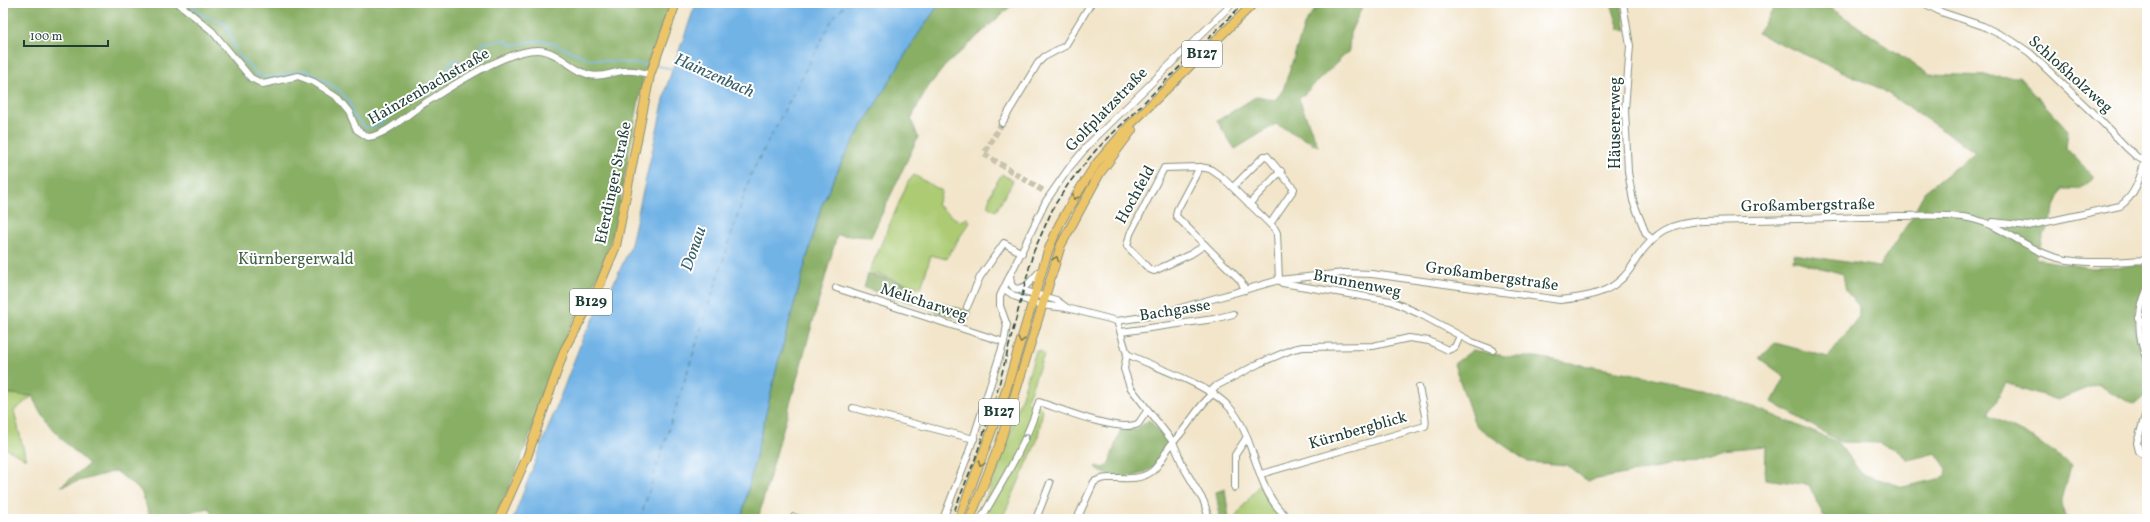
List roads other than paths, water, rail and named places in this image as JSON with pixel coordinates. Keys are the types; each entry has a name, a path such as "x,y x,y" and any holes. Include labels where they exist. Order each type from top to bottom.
{"main road":[{"name":"Eferdinger Straße","path":"499,519 527,457 564,351 598,289 616,246 650,75 676,3"},
{"name":"B127","path":"959,519 996,422 1034,293 1059,225 1086,178 1109,148 1254,3"},
{"name":"B127","path":"970,519 1000,443 1044,296 1061,245 1090,189 1113,154 1151,105"}],"street":[{"name":"Hainzenbachstraße","path":"178,3 212,31 251,78 263,84 298,76 314,82 336,96 349,112 358,130 368,137 386,130 425,103 516,52 538,49 552,53 571,66 591,75 604,76 623,71 650,75"},
{"path":"1002,123 1038,63 1044,57 1065,46 1091,3"},
{"name":"Golfplatzstraße","path":"943,519 974,439 1004,342 1007,325 999,301 1048,193 1089,144 1233,3"},
{"name":"Häusererweg","path":"1623,3 1630,46 1625,109 1628,172 1633,201 1646,234 1651,238"},
{"name":"Schloßholzweg","path":"1924,3 1941,12 1989,29 2011,40 2030,53 2126,147 2137,157 2146,162"},
{"path":"1233,187 1264,156 1281,171 1294,189 1270,224"},
{"path":"1986,222 2028,226 2120,206 2127,202 2133,193 2146,162"},
{"path":"1245,290 1241,281 1176,216 1177,210 1200,167 1216,172 1233,187 1277,233 1279,280"},
{"name":"Hochfeld","path":"1200,167 1164,168 1126,242 1129,250 1149,269 1154,271 1191,254 1205,245"},
{"path":"1249,204 1281,171"},
{"name":"Großambergstraße","path":"1041,306 1067,308 1117,321 1156,315 1279,280 1344,273 1372,274 1540,298 1576,299 1606,290 1618,282 1651,238 1669,227 1687,222 1945,216 1986,222 2004,230 2036,250 2057,258 2081,261 2147,260"},
{"path":"967,307 980,277 1004,243 1022,253"},
{"path":"1017,289 1026,286 1042,269"},
{"path":"1010,274 1011,284 1017,289 1044,296"},
{"name":"Brunnenweg","path":"1279,280 1285,284 1344,292 1391,301 1414,311 1460,336 1493,350"},
{"name":"Melicharweg","path":"836,288 1004,342"},
{"path":"1004,289 1007,292 1041,306"},
{"path":"2147,290 2141,303 2138,319 2141,346 2147,360"},
{"name":"Großambergstraße","path":"1044,296 1056,300 1067,308"},
{"name":"Bachgasse","path":"1121,332 1214,319 1234,314"},
{"path":"2138,319 2147,324"},
{"path":"1117,321 1127,354 1124,361 1126,378 1130,387 1147,411 1173,442 1184,468 1204,502 1209,519"},
{"path":"1077,519 1094,482 1105,479 1127,480 1152,472 1173,442 1183,433 1198,408 1216,386 1293,349 1373,346 1409,338 1429,341 1448,350 1455,347 1460,336"},
{"path":"1127,354 1212,392 1232,410 1247,437 1275,505 1291,519"},
{"name":"Kürnbergblick","path":"1261,474 1425,426 1427,420 1419,388"},
{"path":"981,519 1018,455 1031,428 1039,402 1097,422 1126,427 1138,424 1147,411"},
{"path":"853,408 974,439"},
{"path":"2147,409 2137,443 2139,451 2147,457"},
{"path":"1235,488 1235,455 1247,437"},
{"path":"1036,519 1050,483"}],"water":[{"name":"Donau","path":"696,3 940,3 913,42 844,157 821,207 778,363 741,519 513,519 584,335 609,293 630,248 668,82"}],"waterway":[{"name":"Hainzenbach","path":"188,3 203,15 226,24 236,51 257,75 271,78 306,70 339,90 350,103 353,115 366,128 375,127 395,113 396,109 415,94 425,94 450,67 450,62 457,60 461,63 477,58 481,52 482,43 506,40 512,45 541,40 552,43 589,59 646,65"},
{"name":"Hainzenbach","path":"658,66 674,69"}],"tunnel":[{"path":"1002,123 984,154 1045,192"}],"railway":[{"path":"951,519 975,459 995,400 1033,253 1054,206 1069,183 1096,150 1244,3"}],"park label":[{"name":"Kürnbergerwald","path":"296,260"}]}
